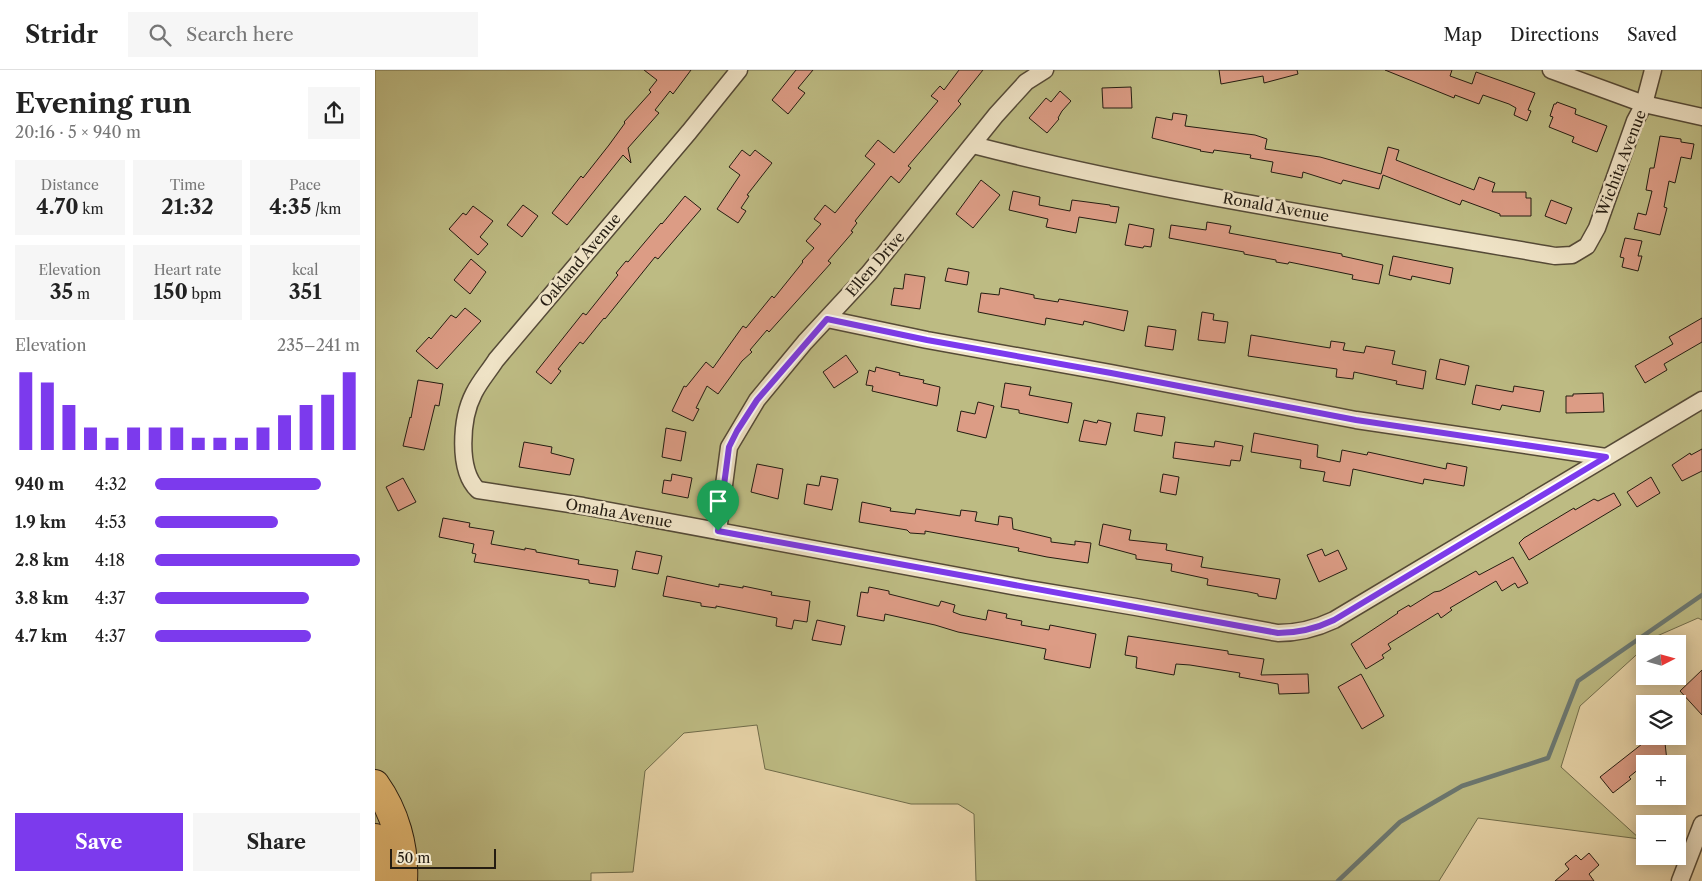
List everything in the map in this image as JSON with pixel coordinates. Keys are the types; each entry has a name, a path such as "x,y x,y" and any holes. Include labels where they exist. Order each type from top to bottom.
{"highway":[{"path":"375,784 387,801 397,826 401,848 403,881"},
{"path":"375,838 384,863 384,881"}],"street":[{"name":"Oakland Avenue","path":"465,469 463,450 465,426 473,394 496,360 739,70"},
{"name":"Ellen Drive","path":"718,531 729,447 757,400 869,273 1026,82 1045,70"},
{"path":"1551,70 1644,104 1702,117"},
{"name":"Wichita Avenue","path":"1581,250 1587,246 1597,228 1635,121 1644,104 1653,70"},
{"name":"Ronald Avenue","path":"973,145 1055,166 1187,192 1555,256 1572,255 1581,250"},
{"path":"827,319 927,340 1356,420 1606,457"},
{"name":"Omaha Avenue","path":"465,469 471,483 479,490 583,506 1278,633 1301,632 1315,629 1334,620 1702,400"},
{"path":"1680,881 1696,858 1702,824"}],"shaded area":[{"path":"375,70 1702,70 1702,620 1698,618 1659,635 1636,635 1636,655 1580,706 1561,767 1636,835 1636,838 1478,818 1439,881 976,881 974,814 958,804 911,804 765,769 757,725 684,733 645,771 633,872 591,873 591,881 375,881"}],"building":[{"path":"644,70 691,70 673,94 670,91 655,110 659,113 628,148 631,163 623,155 567,225 552,213 581,176 583,178 624,122 651,92 649,90 657,80"},
{"path":"796,70 813,70 798,88 805,93 788,114 772,100"},
{"path":"959,70 983,70 958,101 961,104 908,166 911,168 899,183 891,176 855,221 857,223 851,231 853,232 828,261 831,263 769,332 767,330 718,394 707,386 696,408 699,409 693,421 672,411 684,386 686,387 706,362 713,368 743,326 746,328 772,296 774,298 814,248 806,241 821,224 814,219 825,205 835,213 875,164 865,156 878,140 894,153 938,101 931,96 940,86 944,90"},
{"path":"1219,70 1297,70 1298,74 1264,83 1263,76 1221,84"},
{"path":"1385,70 1452,70 1450,76 1472,84 1476,72 1535,93 1528,110 1531,111 1527,121 1514,115 1516,108 1509,104 1483,95 1479,104 1455,95 1454,98"},
{"path":"1131,87 1132,108 1103,108 1102,88"},
{"path":"1060,91 1071,101 1047,133 1029,118 1046,98 1051,102"},
{"path":"1557,102 1576,109 1575,114 1607,126 1597,152 1572,142 1574,137 1549,127 1553,117 1550,116 1554,104"},
{"path":"1173,113 1187,115 1185,126 1255,135 1267,139 1265,149 1320,157 1381,174 1388,147 1399,150 1396,160 1474,190 1479,177 1495,183 1492,192 1526,192 1526,198 1531,198 1531,216 1500,216 1500,214 1462,200 1460,205 1383,175 1379,189 1343,180 1341,184 1303,172 1302,178 1271,172 1273,162 1250,158 1251,155 1214,150 1213,153 1200,151 1152,138 1156,117 1172,120"},
{"path":"1660,136 1681,139 1681,142 1694,144 1691,159 1681,157 1675,183 1669,181 1664,207 1667,208 1660,235 1634,229 1638,213 1646,215 1652,191 1646,190 1650,168 1654,168"},
{"path":"742,150 750,156 755,150 772,163 747,195 749,196 741,208 746,211 738,223 717,209 740,175 729,167"},
{"path":"981,180 1000,195 973,228 956,214"},
{"path":"1013,191 1040,197 1039,205 1070,211 1072,200 1119,207 1116,223 1079,217 1076,233 1046,227 1048,219 1009,210"},
{"path":"685,196 701,209 658,259 655,257 583,344 580,342 558,369 561,371 551,384 536,372 583,313 586,315 618,275 616,273 626,261 628,262"},
{"path":"1551,200 1572,208 1566,224 1545,216"},
{"path":"523,205 538,216 522,237 507,225"},
{"path":"473,206 493,221 480,237 488,244 478,255 449,229 463,213 466,215"},
{"path":"1207,222 1231,226 1229,233 1342,254 1342,256 1383,265 1379,284 1352,279 1353,275 1289,262 1288,264 1276,262 1276,260 1244,254 1244,252 1169,238 1171,225 1206,230"},
{"path":"1129,224 1154,229 1151,247 1144,246 1143,248 1125,245"},
{"path":"1625,238 1642,241 1638,256 1642,256 1638,271 1622,267 1624,258 1620,257"},
{"path":"1393,256 1453,268 1450,284 1412,276 1411,280 1389,275"},
{"path":"471,259 486,272 470,294 454,280"},
{"path":"948,268 969,272 967,285 945,281"},
{"path":"905,274 925,277 920,309 891,305 894,288 903,289"},
{"path":"1000,288 1034,295 1034,298 1058,302 1059,299 1128,311 1124,331 1084,321 1083,325 1046,318 1045,325 978,312 981,293 999,295"},
{"path":"465,308 481,321 437,369 416,351 429,337 431,339 451,315 456,318"},
{"path":"1202,312 1214,314 1213,320 1228,322 1225,343 1198,340"},
{"path":"1702,318 1702,342 1664,364 1667,370 1645,383 1635,366 1673,344 1669,337"},
{"path":"1148,326 1176,330 1173,350 1145,346"},
{"path":"1251,335 1330,348 1331,341 1345,343 1343,350 1364,353 1366,346 1395,351 1392,364 1426,371 1423,389 1396,384 1397,381 1354,372 1353,379 1336,377 1337,369 1248,356"},
{"path":"846,355 858,372 834,388 823,372"},
{"path":"1440,359 1469,366 1465,385 1436,379"},
{"path":"876,367 900,373 899,375 924,380 923,383 940,387 937,406 872,391 873,386 866,385 869,370 875,372"},
{"path":"418,380 443,384 439,406 435,405 424,450 403,446 411,418"},
{"path":"1005,383 1031,387 1029,395 1072,403 1068,423 1019,413 1019,410 1001,407"},
{"path":"1476,385 1513,392 1514,386 1544,391 1540,412 1502,405 1500,410 1472,404"},
{"path":"1603,393 1604,412 1566,413 1566,396"},
{"path":"978,402 994,406 986,438 957,431 961,411 975,414"},
{"path":"1137,413 1165,417 1162,436 1134,431"},
{"path":"1084,420 1097,423 1098,420 1111,423 1106,445 1079,441"},
{"path":"666,428 686,432 681,461 662,457"},
{"path":"1254,433 1318,445 1317,457 1340,462 1342,450 1367,455 1368,452 1446,469 1447,463 1467,467 1464,486 1424,479 1423,484 1353,469 1350,486 1323,481 1325,472 1300,468 1301,460 1251,452"},
{"path":"1215,441 1243,446 1240,461 1231,460 1230,466 1173,458 1175,442 1214,447"},
{"path":"524,442 552,447 551,453 574,459 570,475 519,467"},
{"path":"1702,449 1702,471 1682,481 1672,465 1690,453 1691,455"},
{"path":"757,464 783,469 778,499 751,492"},
{"path":"672,474 692,478 688,498 662,493 664,480 671,481"},
{"path":"1163,474 1179,477 1176,495 1160,492"},
{"path":"821,476 838,479 832,510 804,504 807,484 819,486"},
{"path":"1651,477 1660,493 1637,507 1627,492"},
{"path":"403,478 416,502 398,511 386,487"},
{"path":"1614,493 1621,505 1529,560 1519,543 1524,538 1574,508 1575,510 1594,499 1598,501"},
{"path":"862,502 891,508 890,511 915,514 916,509 960,516 961,510 977,512 975,521 998,525 999,516 1012,518 1013,529 1051,538 1051,542 1075,545 1075,541 1091,543 1088,563 1047,557 1018,551 1019,548 981,541 925,531 925,534 910,533 907,530 859,522"},
{"path":"443,518 470,523 469,527 494,531 491,544 536,550 536,552 579,560 578,564 618,570 615,587 589,583 589,580 474,562 476,554 472,553 474,544 439,537"},
{"path":"1103,524 1131,530 1129,540 1167,544 1166,550 1203,557 1201,567 1280,579 1276,599 1207,585 1208,579 1171,571 1172,564 1136,559 1136,555 1099,545"},
{"path":"1322,549 1325,556 1338,550 1347,569 1319,582 1307,555"},
{"path":"636,551 662,556 658,574 632,569"},
{"path":"1513,557 1528,583 1518,588 1515,583 1502,591 1496,581 1450,608 1452,610 1441,618 1438,613 1388,644 1391,649 1382,655 1384,658 1366,669 1351,644 1409,605 1410,607 1434,592 1440,591 1476,571 1479,575"},
{"path":"667,576 719,587 719,584 743,588 743,586 772,592 771,595 810,601 807,622 794,620 792,629 776,626 777,618 716,606 716,608 701,606 701,603 663,596"},
{"path":"869,587 889,591 889,594 937,606 939,606 941,601 955,605 953,612 961,615 986,620 988,610 1007,614 1006,618 1022,621 1021,625 1049,630 1050,625 1096,634 1090,668 1044,659 1046,649 958,632 885,614 884,621 857,616 861,592 868,593"},
{"path":"817,620 845,626 841,645 812,640"},
{"path":"1128,636 1228,651 1228,654 1264,659 1261,675 1308,674 1309,693 1279,694 1278,684 1239,677 1240,673 1190,665 1176,664 1174,675 1136,668 1137,657 1125,655"},
{"path":"1702,670 1702,715 1686,698 1686,695 1680,691"},
{"path":"1361,674 1384,716 1362,729 1338,687"},
{"path":"1641,745 1665,745 1666,755 1636,755 1636,771 1629,777 1631,779 1613,793 1600,777"},
{"path":"1589,853 1599,865 1589,874 1594,881 1555,881 1569,869 1565,864 1576,855 1581,860"}],"waterway":[{"path":"1338,881 1400,822 1462,786 1548,758 1578,681 1702,595"}],"route":[{"path":"827,319 927,340 1356,420 1606,457 1334,620 1315,629 1301,632 1278,633 718,531 729,447 737,431 757,400 805,342 827,319"}]}
